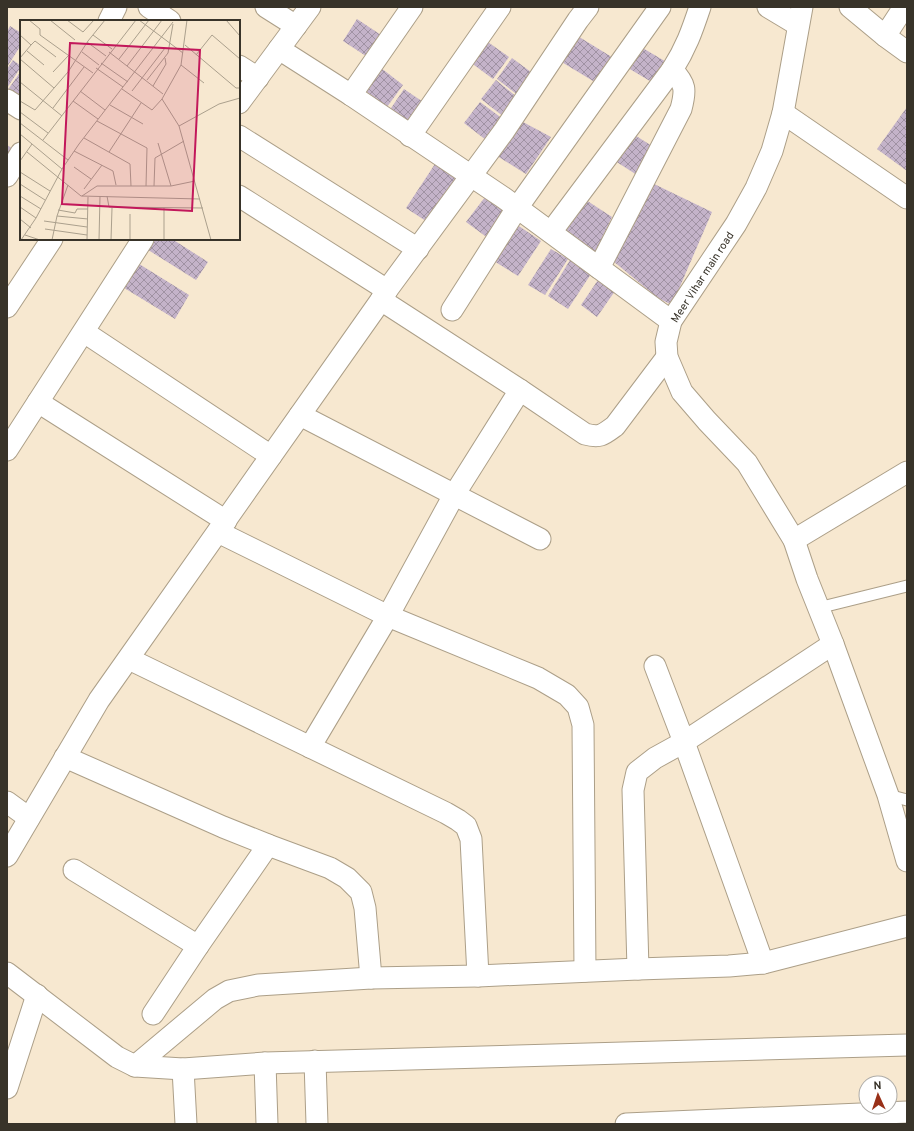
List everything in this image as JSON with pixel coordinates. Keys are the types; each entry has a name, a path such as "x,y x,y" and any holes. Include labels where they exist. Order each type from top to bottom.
{"street":[{"path":"110,20 116,7"},
{"path":"149,7 168,20"},
{"path":"266,7 296,26"},
{"path":"240,102 310,7"},
{"path":"351,95 412,7"},
{"path":"410,136 500,7"},
{"path":"7,856 99,700 384,295 504,131 588,7"},
{"path":"452,310 517,208 660,7"},
{"path":"551,232 672,70 683,53 700,7"},
{"path":"768,7 800,16"},
{"path":"850,7 907,52"},
{"path":"885,36 904,7"},
{"name":"Meer Vihar main road","path":"800,16 783,113 772,151 756,188 736,224 671,321 666,342 667,357 682,392 747,463 794,540 818,608 897,798 907,861"},
{"path":"279,49 351,95 471,176 551,232 671,321"},
{"path":"240,67 258,78"},
{"path":"599,268 681,109 684,98 684,86 680,78 672,70"},
{"path":"7,100 20,108"},
{"path":"783,113 907,198"},
{"path":"240,137 418,250"},
{"path":"7,176 20,155"},
{"path":"240,197 585,434 596,437 615,426 667,357"},
{"path":"7,307 51,240"},
{"path":"7,450 142,240"},
{"path":"84,332 271,456"},
{"path":"310,747 388,616 454,495 520,390"},
{"path":"38,402 222,526 388,616 538,678 567,695 578,707 584,725 585,971"},
{"path":"300,415 540,539"},
{"path":"794,540 907,472"},
{"path":"638,968 633,790 637,772 655,758 684,742 833,644"},
{"path":"129,659 446,813 466,826 471,839 478,976"},
{"path":"655,666 684,742 763,963"},
{"path":"65,757 268,845 330,868 347,878 361,892 365,908 371,978"},
{"path":"7,802 29,818"},
{"path":"153,1014 268,845"},
{"path":"74,870 198,946"},
{"path":"135,1066 215,999 229,991 258,985 371,978 478,976 638,968 729,966 763,963 907,926"},
{"path":"7,973 117,1057 135,1066 183,1069 315,1061 907,1045"},
{"path":"7,1088 37,995"},
{"path":"315,1061 317,1124"},
{"path":"265,1063 267,1124"},
{"path":"183,1069 186,1124"},
{"path":"626,1124 722,1122 907,1112"}],"lane":[{"path":"818,608 907,586"}],"building":[{"path":"357,19 387,39 372,60 343,41"},
{"path":"10,26 20,32 20,47 7,67 7,32"},
{"path":"576,35 615,59 598,84 560,61"},
{"path":"485,40 509,57 493,79 470,62"},
{"path":"641,47 668,63 655,84 628,68"},
{"path":"512,58 535,75 519,96 497,79"},
{"path":"13,60 20,65 20,68 7,88 7,69"},
{"path":"381,68 403,85 387,107 364,90"},
{"path":"20,72 20,91 16,97 7,91"},
{"path":"496,80 518,98 504,117 481,99"},
{"path":"404,89 429,106 412,131 387,114"},
{"path":"480,102 503,119 486,140 464,123"},
{"path":"907,107 907,171 877,149"},
{"path":"523,122 551,137 526,174 497,156"},
{"path":"630,132 655,148 637,175 612,159"},
{"path":"7,145 18,152 7,169"},
{"path":"435,164 461,181 432,225 406,208"},
{"path":"652,183 712,212 672,305 658,298 613,261"},
{"path":"485,197 511,216 492,241 466,222"},
{"path":"586,200 612,217 592,259 560,238"},
{"path":"513,222 541,241 518,276 489,258"},
{"path":"150,240 174,240 208,262 196,280 145,248"},
{"path":"551,249 568,259 545,295 528,285"},
{"path":"570,260 591,274 568,309 548,296"},
{"path":"136,262 189,295 175,319 121,286"},
{"path":"598,280 615,291 597,317 581,305"}]}
